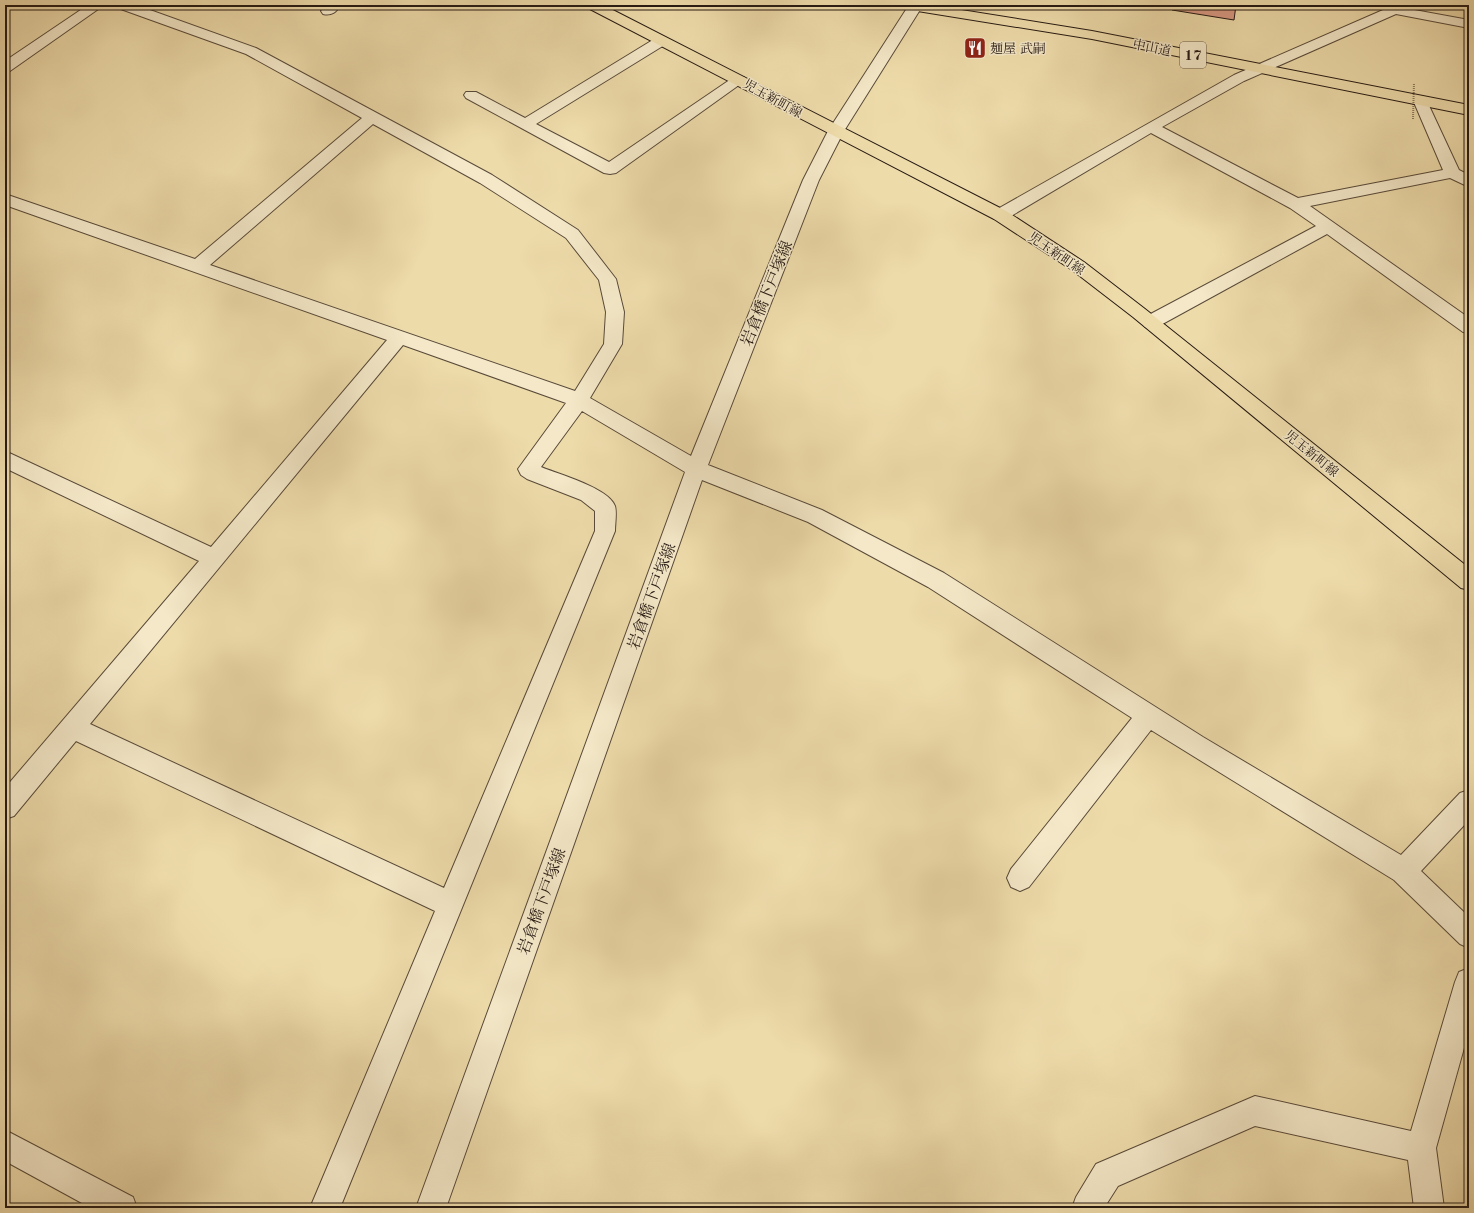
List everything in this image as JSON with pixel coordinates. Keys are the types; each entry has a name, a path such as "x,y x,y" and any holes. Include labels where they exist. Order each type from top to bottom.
{"main road":[{"name":"児玉新町線","path":"593,5 1000,215 1078,266 1151,322 1469,581"},
{"name":"中山道","path":"912,5 1092,35 1469,110"}],"street":[{"path":"5,68 98,5"},
{"path":"123,5 251,51 486,179 572,234 607,278 615,312 613,344 579,400 528,469 534,473 588,494 604,507 605,531 325,1208"},
{"name":"岩倉橋下戸塚線","path":"431,1208 696,470 811,180 836,131 912,5"},
{"path":"1369,5 1400,7 1469,24"},
{"path":"1000,215 1151,126 1239,78 1400,7"},
{"path":"525,124 661,41"},
{"path":"471,95 610,169 739,80"},
{"path":"1420,100 1452,173 1469,182"},
{"path":"198,266 372,117"},
{"path":"1151,126 1296,204 1469,327"},
{"path":"1296,204 1452,173"},
{"path":"5,199 579,400 696,470 815,516 936,580 1148,715 1403,871 1469,935"},
{"path":"1151,322 1328,227"},
{"path":"5,807 400,337"},
{"path":"5,459 214,558"},
{"path":"1020,878 1148,715"},
{"path":"72,726 451,904"},
{"path":"1403,871 1469,802"},
{"path":"1429,1208 1421,1148 1469,982"},
{"path":"1087,1208 1107,1175 1255,1111 1421,1148"},
{"path":"5,1145 122,1208"}],"path":[{"path":"1413,119 1414,83"}],"building":[{"path":"1173,5 1197,7 1197,5 1236,5 1234,20 1172,10"}],"place":[{"name":"麺屋 武嗣","path":"975,48"}]}
